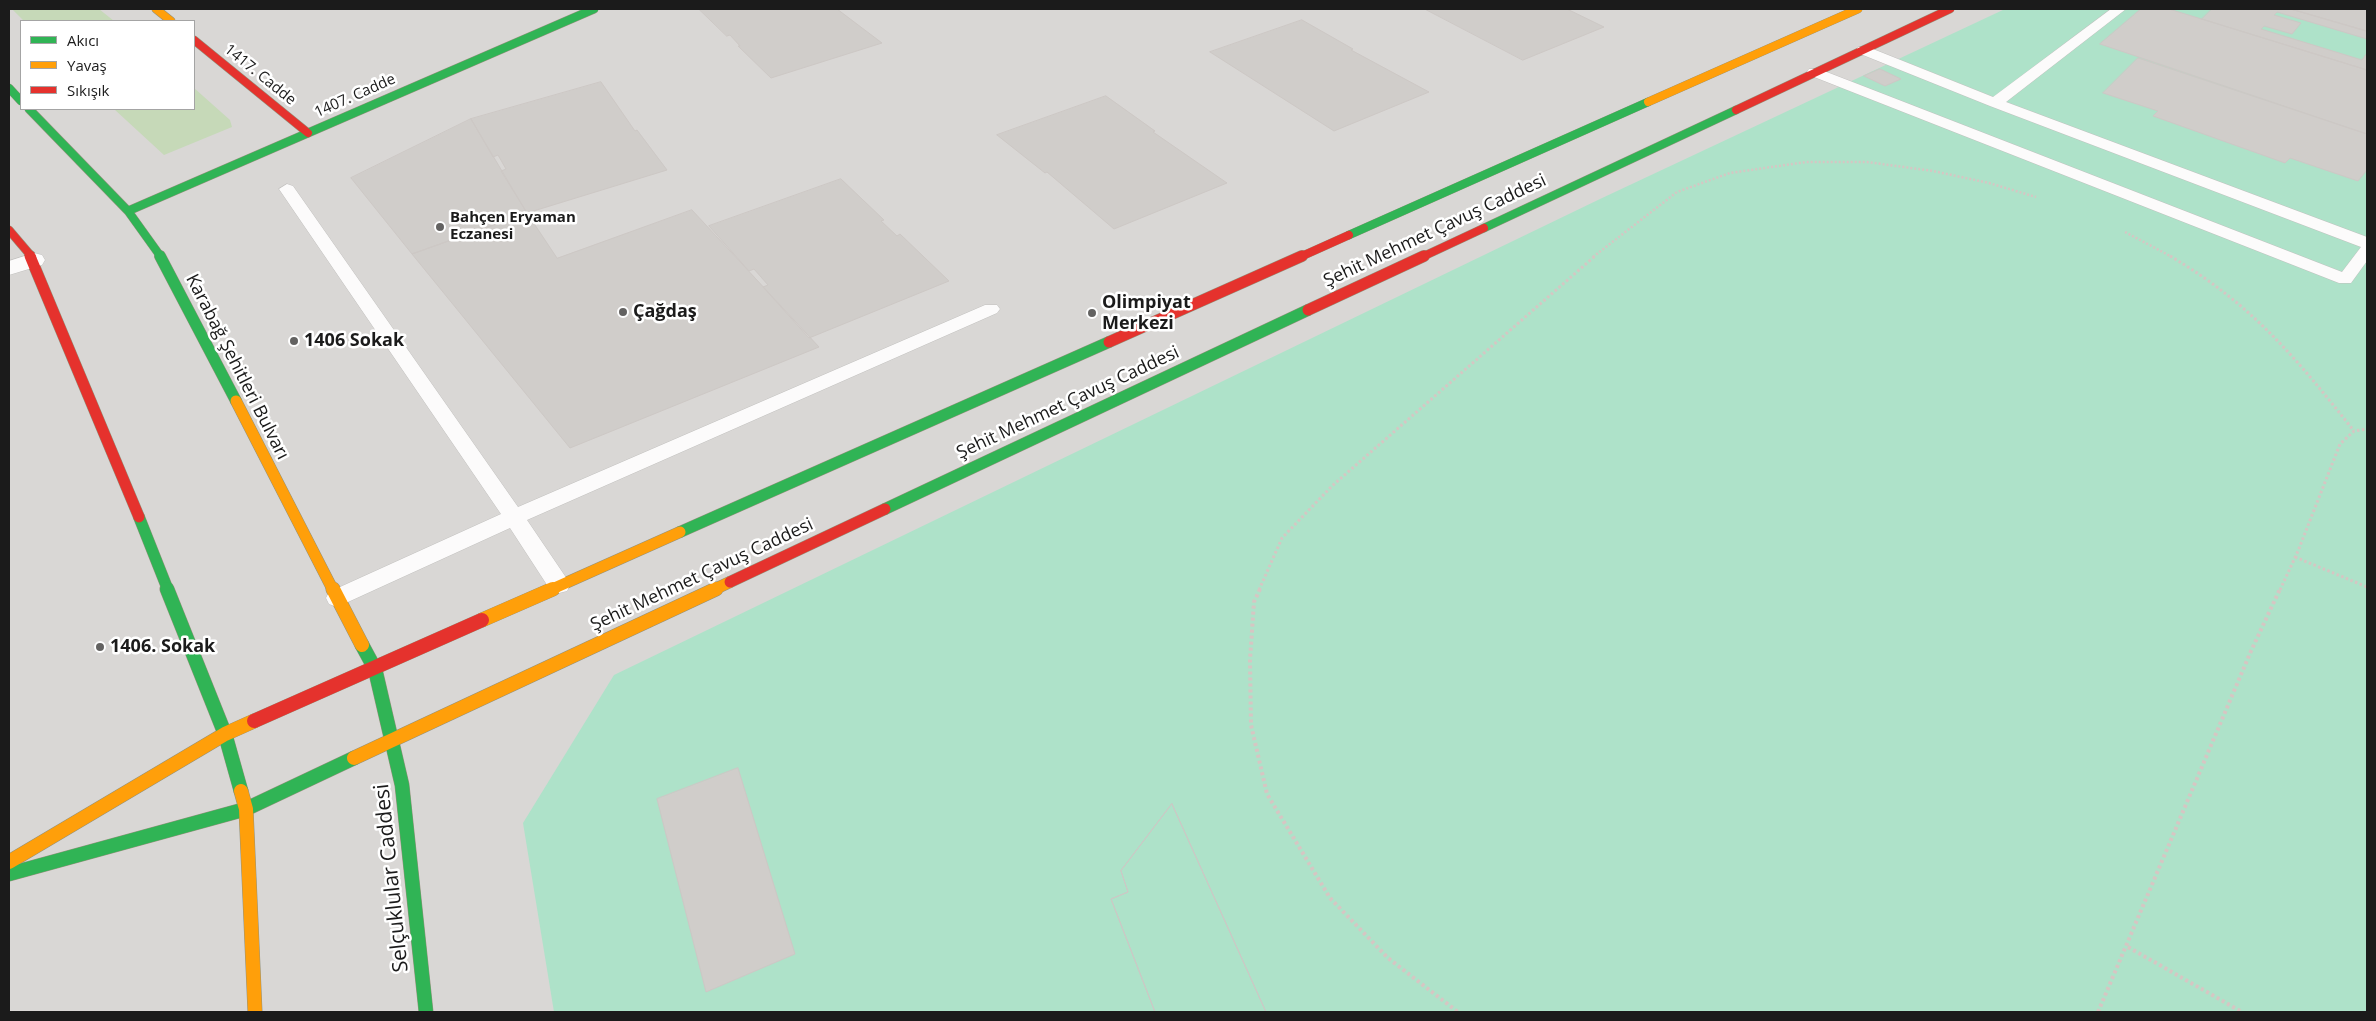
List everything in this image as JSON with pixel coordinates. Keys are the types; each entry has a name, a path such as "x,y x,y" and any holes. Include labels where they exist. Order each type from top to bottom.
{"main road":[{"path":"156,9 170,20"},
{"name":"1407. Cadde","path":"128,211 594,9"},
{"name":"Şehit Mehmet Çavuş Caddesi","path":"225,734 1858,9"},
{"name":"Şehit Mehmet Çavuş Caddesi","path":"246,808 1950,9"},
{"name":"1417. Cadde","path":"195,41 308,133"},
{"path":"9,88 20,100"},
{"name":"Karabağ Şehitleri Bulvarı","path":"30,110 128,211 160,255 375,669"},
{"path":"9,230 34,260 190,641 225,734 246,808 255,1012"},
{"name":"Selçuklular Caddesi","path":"375,669 402,785 426,1012"},
{"path":"9,862 225,734"},
{"path":"9,874 246,808"}],"street":[{"path":"9,268 34,260"}],"lane":[{"path":"1995,103 2119,9"},
{"path":"1863,50 1995,103 2367,243"},
{"path":"1814,72 2345,279 2367,250"},
{"path":"287,190 514,516 559,585"},
{"path":"337,598 514,516 991,309"}],"path":[{"path":"1458,1012 1388,958 1330,898 1267,794 1251,724 1250,660 1254,602 1282,538 1332,486 1500,341 1584,264 1677,192 1740,172 1806,162 1867,162 1933,171 1988,183 2042,199"},
{"path":"2120,230 2146,241 2219,288 2269,330 2354,431"},
{"path":"2098,1012 2128,946 2204,760 2294,557 2340,444 2354,431 2367,429"},
{"path":"2294,557 2367,587"},
{"path":"2128,946 2242,1012"}],"shaded area":[{"path":"9,9 2367,9 2367,1012 9,1012"}],"green space":[{"path":"12,9 99,9 113,20 23,20"},
{"path":"2005,9 2367,9 2367,1012 554,1012 523,823 614,675 1600,199"},
{"path":"195,89 230,120 232,127 164,155 115,110 195,110"}],"building":[{"path":"699,9 837,9 882,43 771,78 738,46 740,46 730,35 727,36"},
{"path":"1425,9 1567,9 1604,27 1523,60"},
{"path":"2141,9 2169,9 2367,70 2367,134 2100,44"},
{"path":"2212,9 2291,9 2367,31 2367,39 2277,12 2274,15 2301,23 2292,34 2264,26 2261,29 2362,60 2367,53 2367,70 2202,19"},
{"path":"2291,9 2367,9 2367,31"},
{"path":"1302,20 1353,49 1351,50 1429,92 1334,131 1210,52"},
{"path":"2138,58 2367,134 2367,170 2358,181 2290,158 2285,163 2153,116 2158,111 2103,93"},
{"path":"1880,69 1901,79 1885,86 1864,76"},
{"path":"601,82 635,131 637,130 667,170 527,213 501,171 506,169 498,155 493,157 471,119"},
{"path":"1106,96 1155,131 1153,132 1227,183 1114,229 1047,172 1045,173 997,135"},
{"path":"471,119 527,213 412,254 351,178"},
{"path":"841,179 884,220 881,221 897,236 900,234 949,281 809,338 763,287 768,285 754,269 749,271 709,226"},
{"name":"Çağdaş","path":"692,210 819,347 570,448 412,254 527,213 557,258"},
{"path":"738,768 795,954 706,992 657,799"},
{"path":"1172,804 1266,1012 1155,1012 1111,899 1128,892 1121,871"},
{"path":"1172,804 1266,1012 1155,1012 1111,899 1128,892 1121,871"}],"traffic: fast":[{"path":"128,211 594,9"},
{"path":"9,88 20,100"},
{"path":"1349,235 1648,102"},
{"path":"30,110 128,211 160,255 236,401"},
{"path":"1484,228 1736,110"},
{"path":"885,509 1308,310"},
{"path":"680,532 1109,342"},
{"path":"139,517 225,734 241,791"},
{"path":"362,645 375,669 402,785 426,1012"},
{"path":"9,874 246,809 354,758"}],"traffic: slow":[{"path":"156,9 170,20"},
{"path":"1648,102 1858,9"},
{"path":"236,401 362,645"},
{"path":"482,620 680,532"},
{"path":"354,758 730,582"},
{"path":"9,862 225,734 254,721"},
{"path":"241,791 246,809 255,1012"}],"traffic: jam":[{"path":"1736,110 1950,9"},
{"path":"195,41 308,133"},
{"path":"1308,310 1484,228"},
{"path":"9,230 34,260 139,517"},
{"path":"1109,342 1349,235"},
{"path":"730,582 885,509"},
{"path":"254,721 482,620"}],"place":[{"name":"Bahçen Eryaman Eczanesi","path":"440,227"},
{"name":"Çağdaş","path":"623,312"},
{"name":"Olimpiyat Merkezi","path":"1092,313"},
{"name":"1406 Sokak","path":"294,341"},
{"name":"1406. Sokak","path":"100,647"}]}
